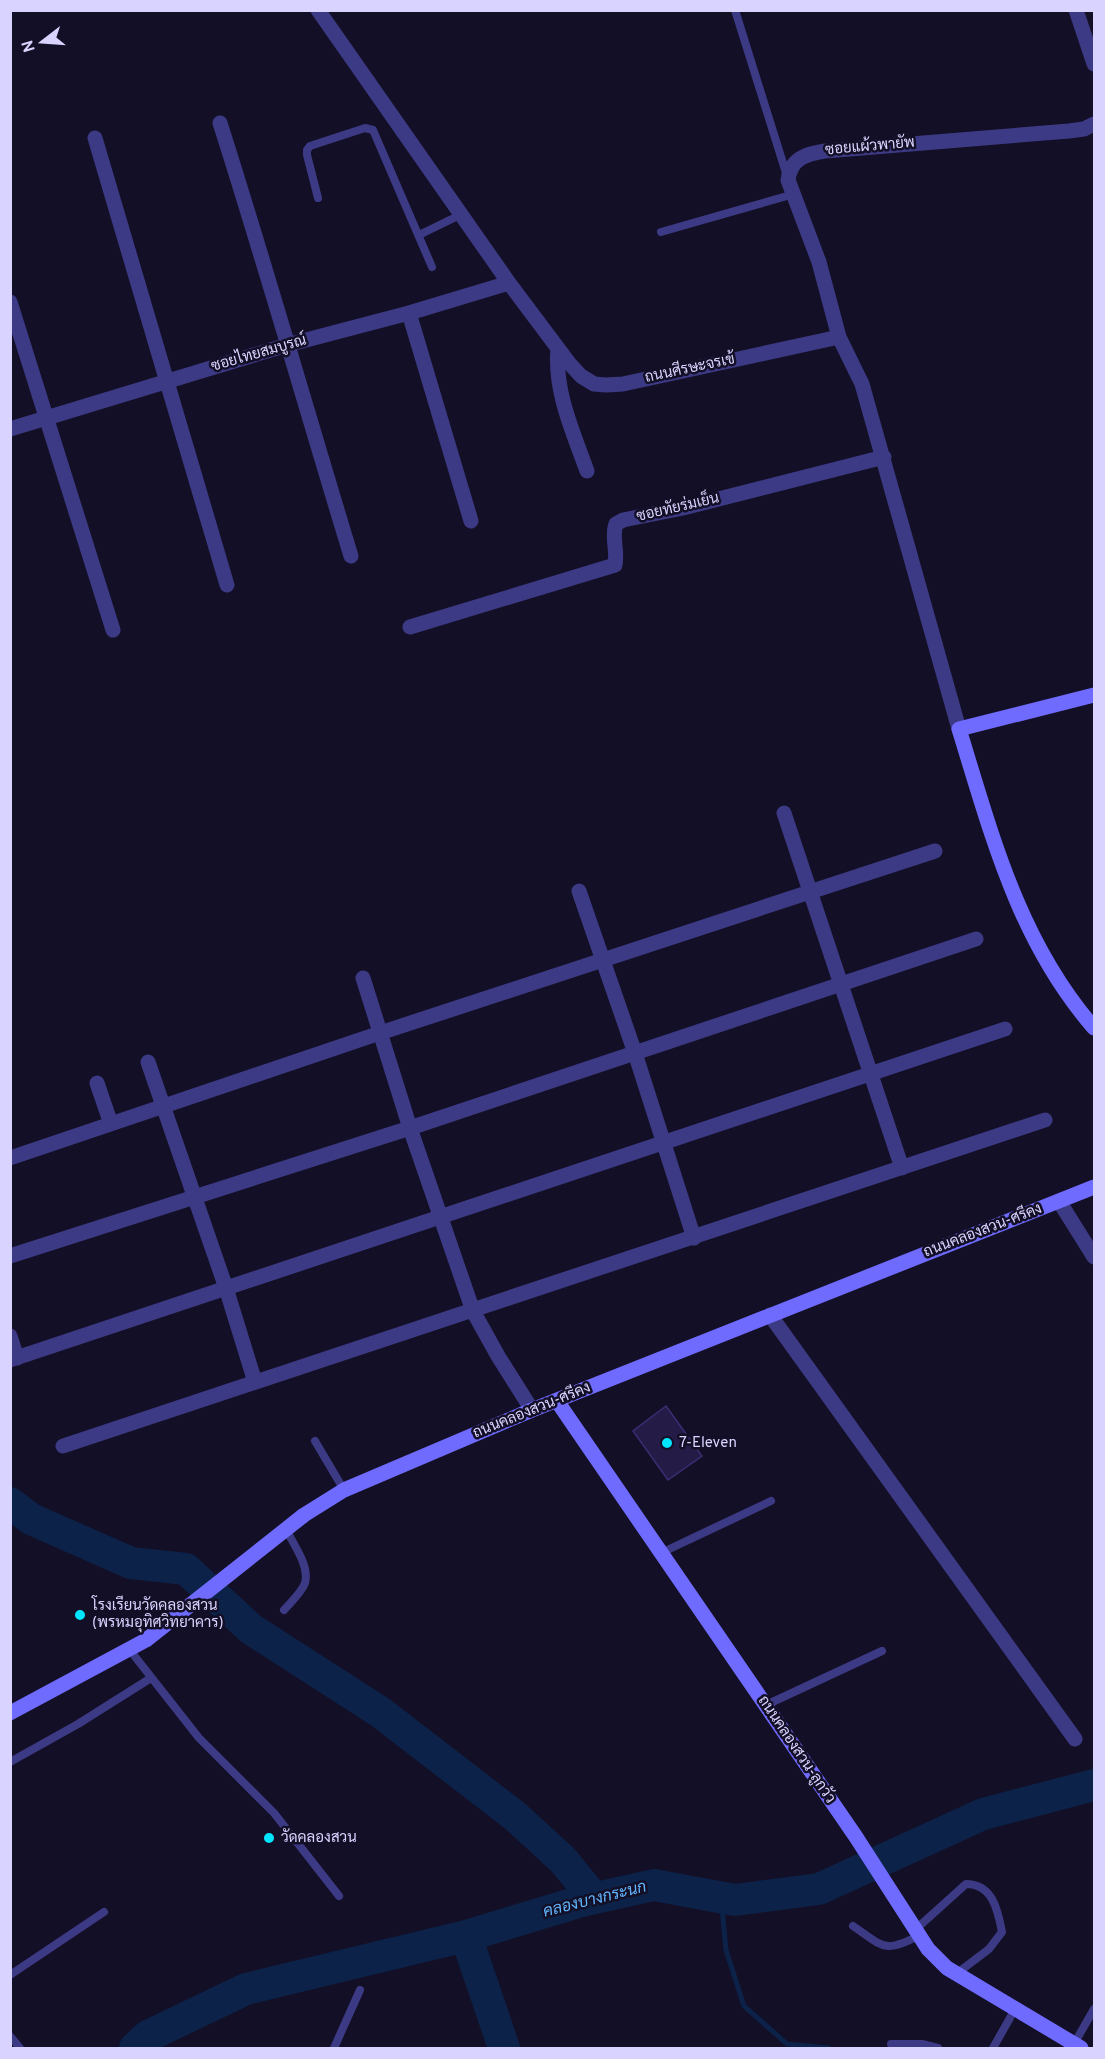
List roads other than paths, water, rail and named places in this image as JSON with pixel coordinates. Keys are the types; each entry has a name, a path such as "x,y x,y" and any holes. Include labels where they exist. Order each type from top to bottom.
{"street":[{"name":"ถนนศีรษะจรเข้","path":"318,10 509,283 581,376 594,384 606,386 623,384 839,337"},
{"path":"1076,10 1095,64"},
{"path":"220,123 351,556"},
{"name":"ซอยแผ้วพายัพ","path":"791,187 789,169 802,156 812,153 1069,131 1084,129 1095,124"},
{"path":"94,138 227,585"},
{"path":"791,187 819,262 839,337 862,384 959,729 996,851 1033,939 1048,967 1091,1020"},
{"name":"ซอยไทยสมบูรณ์","path":"10,429 287,345 409,313 509,283"},
{"path":"10,302 113,630"},
{"path":"409,313 471,520"},
{"path":"558,349 556,367 561,391 587,471"},
{"name":"ซอยทัยร่มเย็น","path":"410,627 615,565 617,555 613,532 616,524 623,520 683,508 884,457"},
{"path":"959,729 1095,695"},
{"path":"784,813 902,1168"},
{"path":"10,1158 380,1033 935,851"},
{"path":"579,891 665,1143 693,1238"},
{"path":"10,1256 410,1128 976,939"},
{"path":"363,978 410,1128 473,1311 532,1410"},
{"path":"10,1336 14,1359 1005,1029"},
{"path":"148,1062 226,1288 255,1382"},
{"path":"97,1083 111,1124"},
{"path":"63,1446 1045,1120"},
{"name":"ถนนคลองสวน-ศรีคง","path":"10,1713 146,1640 286,1529 344,1490 532,1410 1095,1187"},
{"path":"1059,1201 1095,1257"},
{"path":"770,1315 1075,1739"},
{"name":"ถนนคลองสวน-ลูกวัว","path":"558,1401 856,1837 928,1948 956,1974 1077,2047"}],"lane":[{"path":"661,232 791,187 735,10"},
{"path":"318,198 307,155 310,146 365,128 373,130 432,267"},
{"path":"419,235 462,214"},
{"path":"315,1441 344,1490"},
{"path":"661,1553 771,1501"},
{"path":"284,1610 304,1585 306,1578 303,1563 286,1529"},
{"path":"129,1649 199,1738 274,1813 339,1896"},
{"path":"766,1706 882,1651"},
{"path":"10,1762 78,1724 151,1678"},
{"path":"853,1926 882,1946 892,1947 918,1932 966,1884 980,1886 994,1900 1002,1932 989,1949 956,1974"},
{"path":"10,1975 104,1912"},
{"path":"334,2049 360,1990"},
{"path":"993,2049 1015,2009"},
{"path":"1077,2047 1095,2009"},
{"path":"10,2036 20,2049"},
{"path":"891,2044 922,2044 938,2049"}],"waterway":[{"path":"10,1503 31,1519 131,1563 186,1569 251,1629 380,1712 515,1816 563,1860 594,1898"},
{"name":"คลองบางกระนก","path":"135,2048 148,2036 246,1989 466,1936 582,1901 654,1885 735,1900 819,1889 983,1814 1094,1785"},
{"path":"721,1897 726,1950 744,2006 787,2044 829,2048"},
{"path":"466,1936 504,2048"}],"place":[{"name":"7-Eleven","path":"667,1443"},
{"name":"โรงเรียนวัดคลองสวน (พรหมอุทิศวิทยาคาร)","path":"80,1615"},
{"name":"วัดคลองสวน","path":"269,1838"}]}
